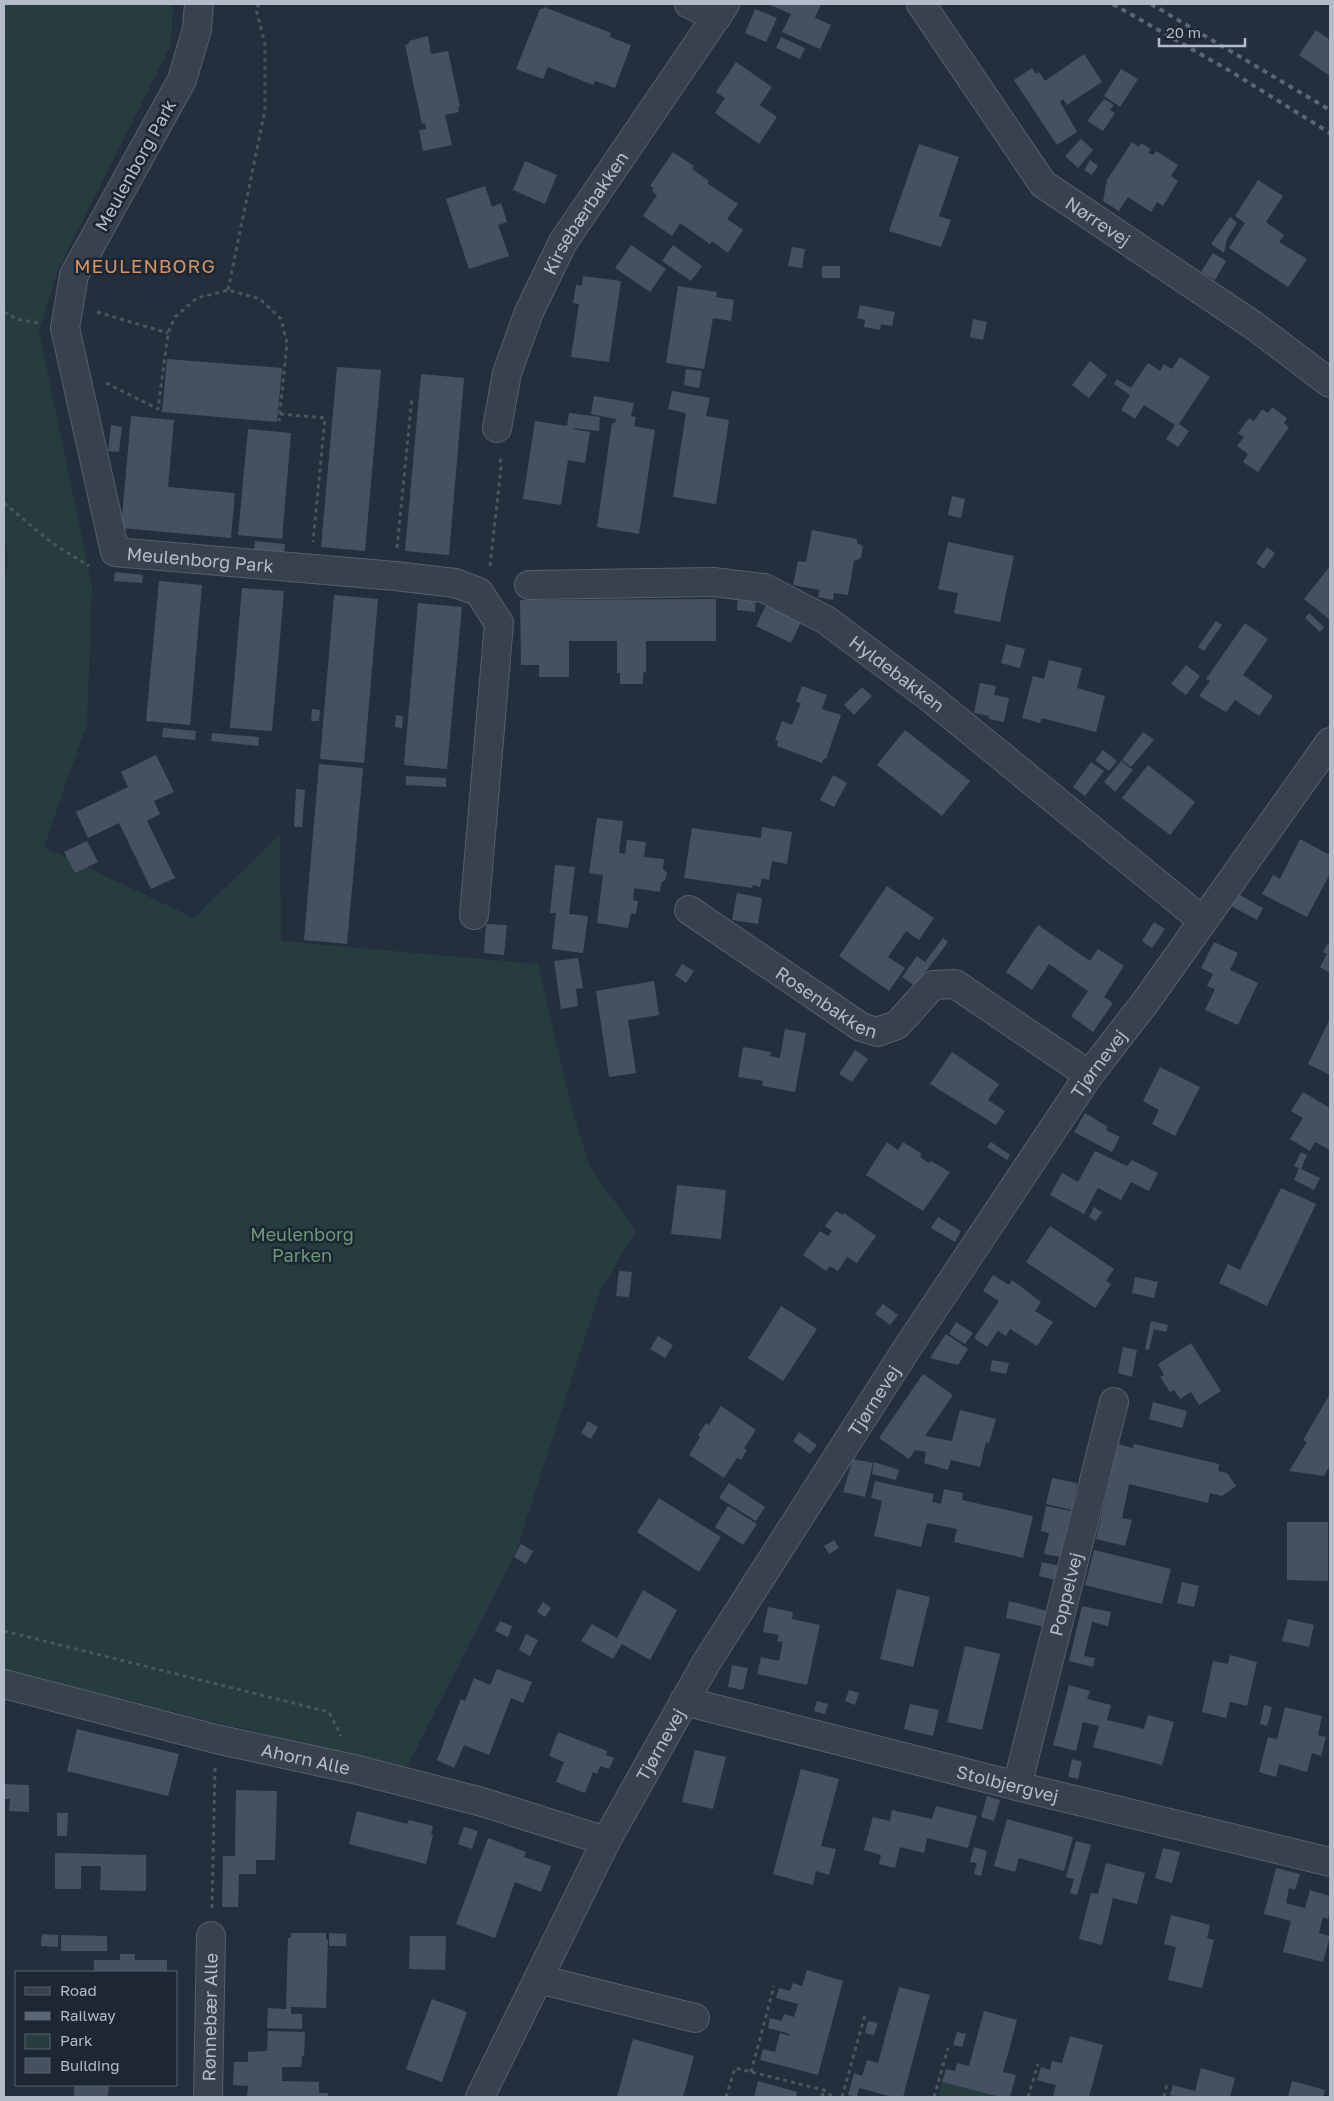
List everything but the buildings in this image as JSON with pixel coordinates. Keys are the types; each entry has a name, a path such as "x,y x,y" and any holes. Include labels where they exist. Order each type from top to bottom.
{"street":[{"name":"Meulenborg Park","path":"199,4 197,29 182,80 74,275 67,316 74,367 115,552 395,576 455,584 479,592"},
{"name":"Kirsebærbakken","path":"497,428 506,373 529,312 563,242 721,10 689,4"},
{"name":"Nørrevej","path":"921,4 1043,184 1253,325 1330,382"},
{"name":"Hyldebakken","path":"529,585 713,582 764,588 826,620 929,697 1202,920"},
{"path":"474,915 499,623 479,592"},
{"name":"Tjørnevej","path":"480,2097 606,1841 706,1662 904,1353 1089,1075 1147,1000 1330,742"},
{"name":"Rosenbakken","path":"689,910 861,1027 877,1032 897,1026 933,985 955,984 1089,1075"},
{"name":"Poppelvej","path":"1017,1786 1114,1402"},
{"name":"Ahorn Alle","path":"4,1684 216,1739 358,1770 482,1802 606,1841"},
{"name":"Stolbjergvej","path":"684,1701 1017,1786 1330,1862"},
{"name":"Rønnebær Alle","path":"208,2097 211,1936"},
{"path":"538,1979 695,2018"}],"path":[{"path":"228,290 265,110 265,44 256,9 259,4"},
{"path":"74,367 158,409 168,333 176,317 197,298 228,290 260,299 281,319 287,343 279,422"},
{"path":"4,312 18,319 67,316 168,333"},
{"path":"395,576 412,397"},
{"path":"280,414 325,418 310,570"},
{"path":"479,592 488,580 501,468 497,428"},
{"path":"4,503 52,543 94,570"},
{"path":"4,1632 329,1712 358,1770"},
{"path":"211,1936 216,1739"},
{"path":"751,2072 774,1986"},
{"path":"842,2097 865,2014"},
{"path":"934,2097 948,2048"},
{"path":"1028,2097 1038,2064"},
{"path":"726,2097 735,2068 824,2090 834,2097"},
{"path":"1164,2097 1167,2084"},
{"path":"822,2097 824,2090"}],"green space":[{"name":"Meulenborg Parken","path":"4,4 173,4 171,45 57,272 39,331 92,586 87,723 44,847 194,918 280,834 281,941 538,964 571,1106 590,1167 636,1231 600,1291 516,1552 406,1769 4,1670 4,577 9,560 4,542"},
{"path":"942,2082 999,2097 938,2097"}],"railway":[{"path":"1113,4 1230,71 1330,133"},
{"path":"1151,4 1330,110"}],"district":[{"name":"MEULENBORG","path":"145,265"}]}
